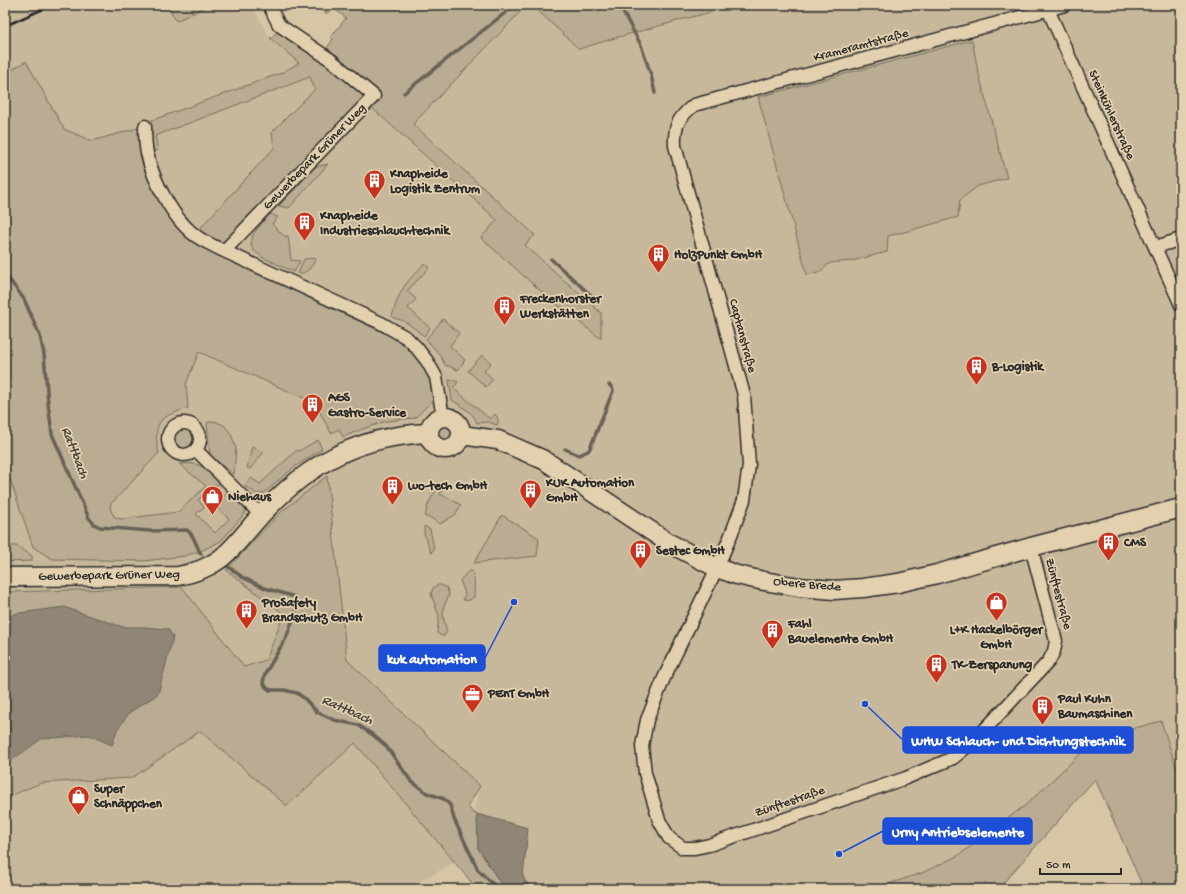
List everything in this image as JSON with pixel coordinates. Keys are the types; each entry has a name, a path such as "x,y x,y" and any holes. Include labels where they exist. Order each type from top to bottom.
{"street":[{"name":"Gewerbepark Grüner Weg","path":"224,251 374,96 331,60 278,25 268,5"},
{"path":"1047,8 1065,5"},
{"name":"Krameramtstraße","path":"684,113 694,105 1047,8"},
{"name":"Steinkühlerstraße","path":"1047,8 1181,305"},
{"name":"Captanstraße","path":"684,113 677,122 674,133 675,146 744,395 749,465 744,500 731,536 717,568"},
{"path":"144,126 147,154 159,186 170,207 180,221 199,238 224,251 382,324 407,338 427,361 436,376 443,417"},
{"path":"1156,247 1181,239"},
{"path":"443,417 452,418 456,421 461,430 461,434 456,444 452,447 444,449 433,443 429,433 434,420 443,417"},
{"name":"Gewerbepark Grüner Weg","path":"5,577 178,576 192,574 206,569 218,561 232,549 261,515 286,490 331,457 363,444 391,437 429,433"},
{"name":"Obere Brede","path":"461,434 498,440 544,460 656,534 694,557 717,568 757,579 799,587 834,590 904,582 1181,508"},
{"path":"196,450 261,515"},
{"name":"Zünftestraße","path":"717,568 664,678 647,720 642,746 645,773 659,820 669,838 682,848 695,848 709,844 918,774 954,758 975,740 1049,661 1054,651 1056,641 1031,547"}],"shaded area":[{"path":"6,5 252,5 270,38 300,62 330,70 525,245 534,235 413,124 527,5 532,5 579,49 736,5 1181,5 1181,889 1144,889 1095,779 998,889 531,889 523,877 528,828 473,813 479,786 347,660 336,568 284,614 266,660 244,667 182,587 5,592"},
{"path":"168,5 210,5 176,21"},
{"path":"316,5 527,5 413,124 535,235 525,245 601,313 601,339 551,300 481,238 497,220 363,100 224,251 199,238 202,226 274,148 272,132 315,89 310,77 155,136 158,150 148,154 153,184 173,222 202,247 399,340 421,361 431,384 434,399 415,418 387,421 343,437 339,429 331,433 315,403 199,352 186,384 188,408 170,415 161,421 157,430 157,444 159,453 110,505 111,511 115,517 121,519 178,512 206,486 179,464 193,464 206,469 220,483 216,486 215,484 198,500 204,507 196,514 215,533 229,519 214,505 228,491 245,507 245,513 221,541 201,551 184,556 144,561 52,559 33,547 5,464 5,74 26,61 64,129 92,141 145,126 148,150 150,121 281,73 299,63 270,38 283,28 332,68 341,58 327,48 333,39 331,37 346,18 333,8 326,14"},
{"path":"532,5 736,5 579,49"},
{"path":"972,40 978,71 1007,178 978,186 960,200 958,217 888,236 887,252 852,261 830,263 821,271 807,275 758,97"},
{"path":"328,164 289,208 279,206 315,167"},
{"path":"270,214 278,217 272,224 284,236 288,236 291,260 300,261 294,272 262,257 253,250 251,245 253,234"},
{"path":"316,258 309,269 304,273 298,274 304,259"},
{"path":"424,263 429,268 407,291 416,299 408,308 430,328 424,336 406,322 392,317 400,293"},
{"path":"443,319 459,333 450,346 465,360 458,370 445,365 440,355 426,339"},
{"path":"482,355 491,363 484,371 493,379 486,387 468,371"},
{"path":"449,380 458,382 453,388 490,419 495,414 498,419 497,425 488,422 477,423 470,412 452,400"},
{"path":"214,421 224,425 231,434 236,448 234,475 210,455 207,423"},
{"path":"441,423 449,423 454,428 452,439 449,441 441,441 436,436 436,428"},
{"path":"180,429 188,429 194,435 194,443 188,449 180,449 174,443 174,435"},
{"path":"318,440 322,449 293,468 263,494 256,494 244,486 251,478 260,484 297,450 299,451"},
{"path":"252,447 264,452 250,469 247,468"},
{"path":"327,476 347,660 480,786 468,806 473,813 477,814 478,848 504,889 477,889 355,743 287,806 200,731 132,778 41,783 5,798 5,592 182,587 244,667 266,660 284,614 226,570 281,512"},
{"path":"439,484 444,487 440,494 461,505 455,515 440,524 429,517 425,517 428,504"},
{"path":"502,515 539,538 537,556 474,563"},
{"path":"424,526 430,529 434,549 431,553 424,533"},
{"path":"5,546 17,546 32,556 32,561 5,562"},
{"path":"469,571 472,571 474,578 474,597 465,601 463,599 465,594 460,580"},
{"path":"438,585 447,588 449,595 444,606 443,616 447,632 444,636 437,633 439,616 431,594 433,588"},
{"path":"64,607 123,627 168,629 173,637 158,694 130,712 117,730 112,745 89,735 41,739 5,765 5,624 13,614"},
{"path":"1161,721 1181,782 1181,889 1144,889 1095,779 998,889 873,889 922,873 959,855 1027,804 1097,738"},
{"path":"200,731 287,806 355,742 456,862 406,889 5,889 5,798 41,783 132,778"},
{"path":"477,814 528,828 523,877 531,889 504,889 478,848"}],"waterway":[{"path":"404,93 515,5"},
{"path":"619,5 641,45 655,93"},
{"path":"551,259 594,298"},
{"name":"Rattbach","path":"5,274 24,299 40,336 44,354 52,434 89,518 94,524 100,527 150,531 187,530 194,538 201,554"},
{"path":"565,449 579,455 588,451 613,391 612,387 609,385"},
{"name":"Rattbach","path":"226,565 242,577 265,588 295,597 298,605 287,636 265,674 263,682 266,687 270,690 284,690 297,693 317,712 334,720 358,725 386,746 411,781 427,793 444,799 450,805 454,819 478,870 493,884 496,889"}],"railway":[{"path":"5,26 52,5"}],"place":[{"name":"Knapheide Logistik Zentrum","path":"375,200"},
{"name":"Knapheide Industrieschlauchtechnik","path":"304,242"},
{"name":"HolzPunkt GmbH","path":"659,274"},
{"name":"Freckenhorster Werkstätten","path":"504,326"},
{"name":"B-Logistik","path":"977,386"},
{"name":"AGS Gastro-Service","path":"313,424"},
{"name":"wo-tech GmbH","path":"393,506"},
{"name":"KUK Automation GmbH","path":"530,510"},
{"name":"Niehaus","path":"213,516"},
{"name":"CMS","path":"1109,562"},
{"name":"Sestec GmbH","path":"640,570"},
{"name":"kuk automation","path":"514,602"},
{"name":"L+K Hackelbörger GmbH","path":"996,622"},
{"name":"ProSafety Brandschutz GmbH","path":"246,630"},
{"name":"Fahl Bauelemente GmbH","path":"772,650"},
{"name":"TK-Zerspanung","path":"936,684"},
{"name":"WHW Schlauch- und Dichtungstechnik","path":"865,704"},
{"name":"PEnT GmbH","path":"473,714"},
{"name":"Paul Kuhn Baumaschinen","path":"1042,726"},
{"name":"Super Schnäppchen","path":"79,816"},
{"name":"Urny Antriebselemente","path":"839,854"}]}
